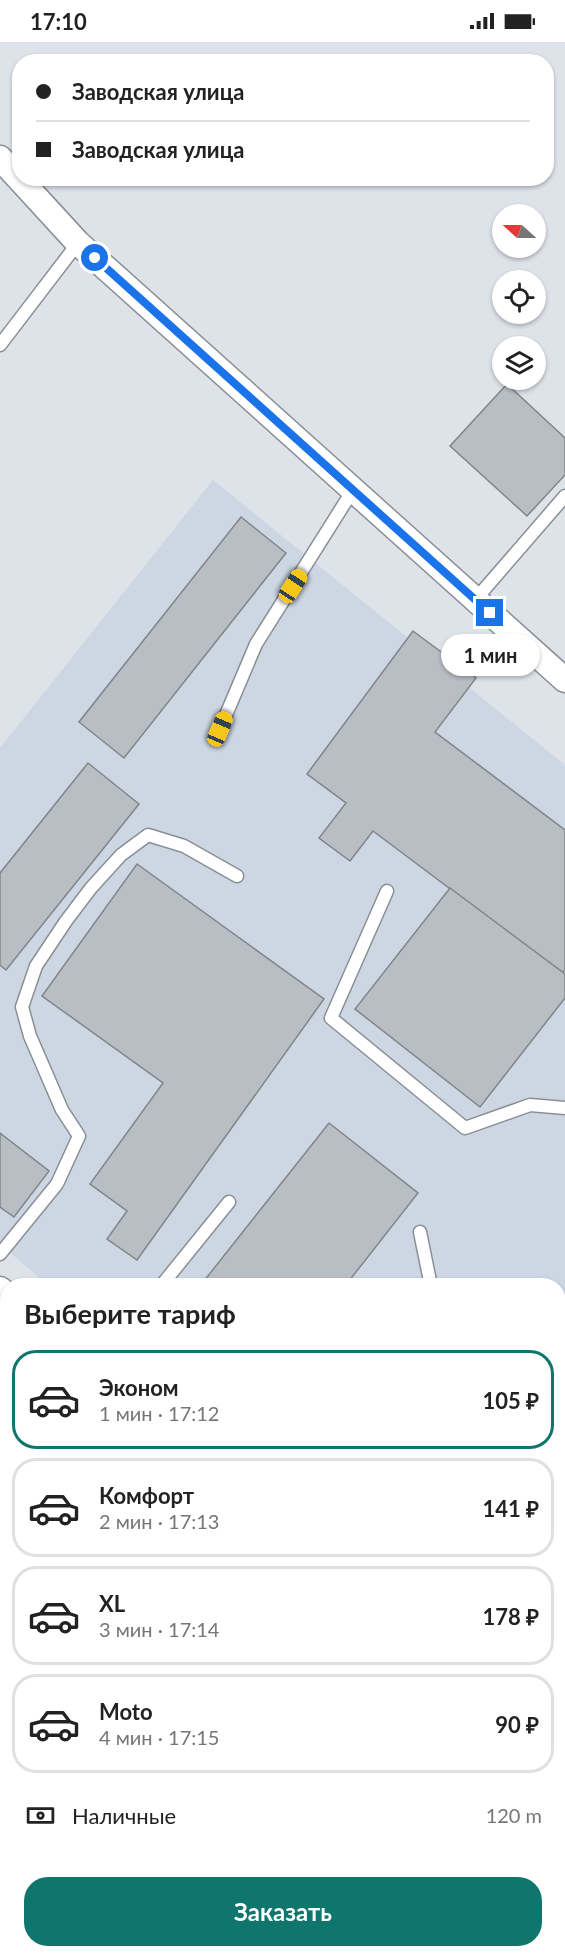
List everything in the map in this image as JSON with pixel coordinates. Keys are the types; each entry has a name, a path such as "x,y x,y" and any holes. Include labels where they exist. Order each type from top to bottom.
{"street":[{"path":"0,158 12,171"},
{"path":"26,186 78,243 565,680"}],"lane":[{"path":"0,345 78,243"},
{"path":"220,729 256,644 353,490"},
{"path":"475,600 565,496"},
{"path":"0,1254 57,1184 79,1136 62,1110 30,1036 22,1006 36,966 91,888 121,855 148,836 184,846 237,876"},
{"path":"387,891 331,1018 465,1128 530,1105 565,1108"},
{"path":"167,1278 229,1202"},
{"path":"420,1232 429,1278"}],"shaded area":[{"path":"213,480 565,765 565,1278 40,1278 0,1244 0,748"}],"building":[{"path":"501,390 513,390 565,438 565,475 527,516 450,446"},
{"path":"241,517 286,553 124,758 79,722"},
{"path":"413,631 476,678 435,732 565,830 565,970 562,973 373,831 350,861 319,838 346,803 307,774"},
{"path":"88,763 139,804 6,970 0,965 0,873"},
{"path":"137,864 324,999 137,1260 107,1239 127,1211 90,1184 163,1083 42,996"},
{"path":"450,888 565,974 565,998 480,1107 355,1009"},
{"path":"329,1123 418,1193 351,1278 206,1278"},
{"path":"0,1133 49,1171 14,1217 0,1207"}],"route":[{"path":"95,258 490,613"}]}
